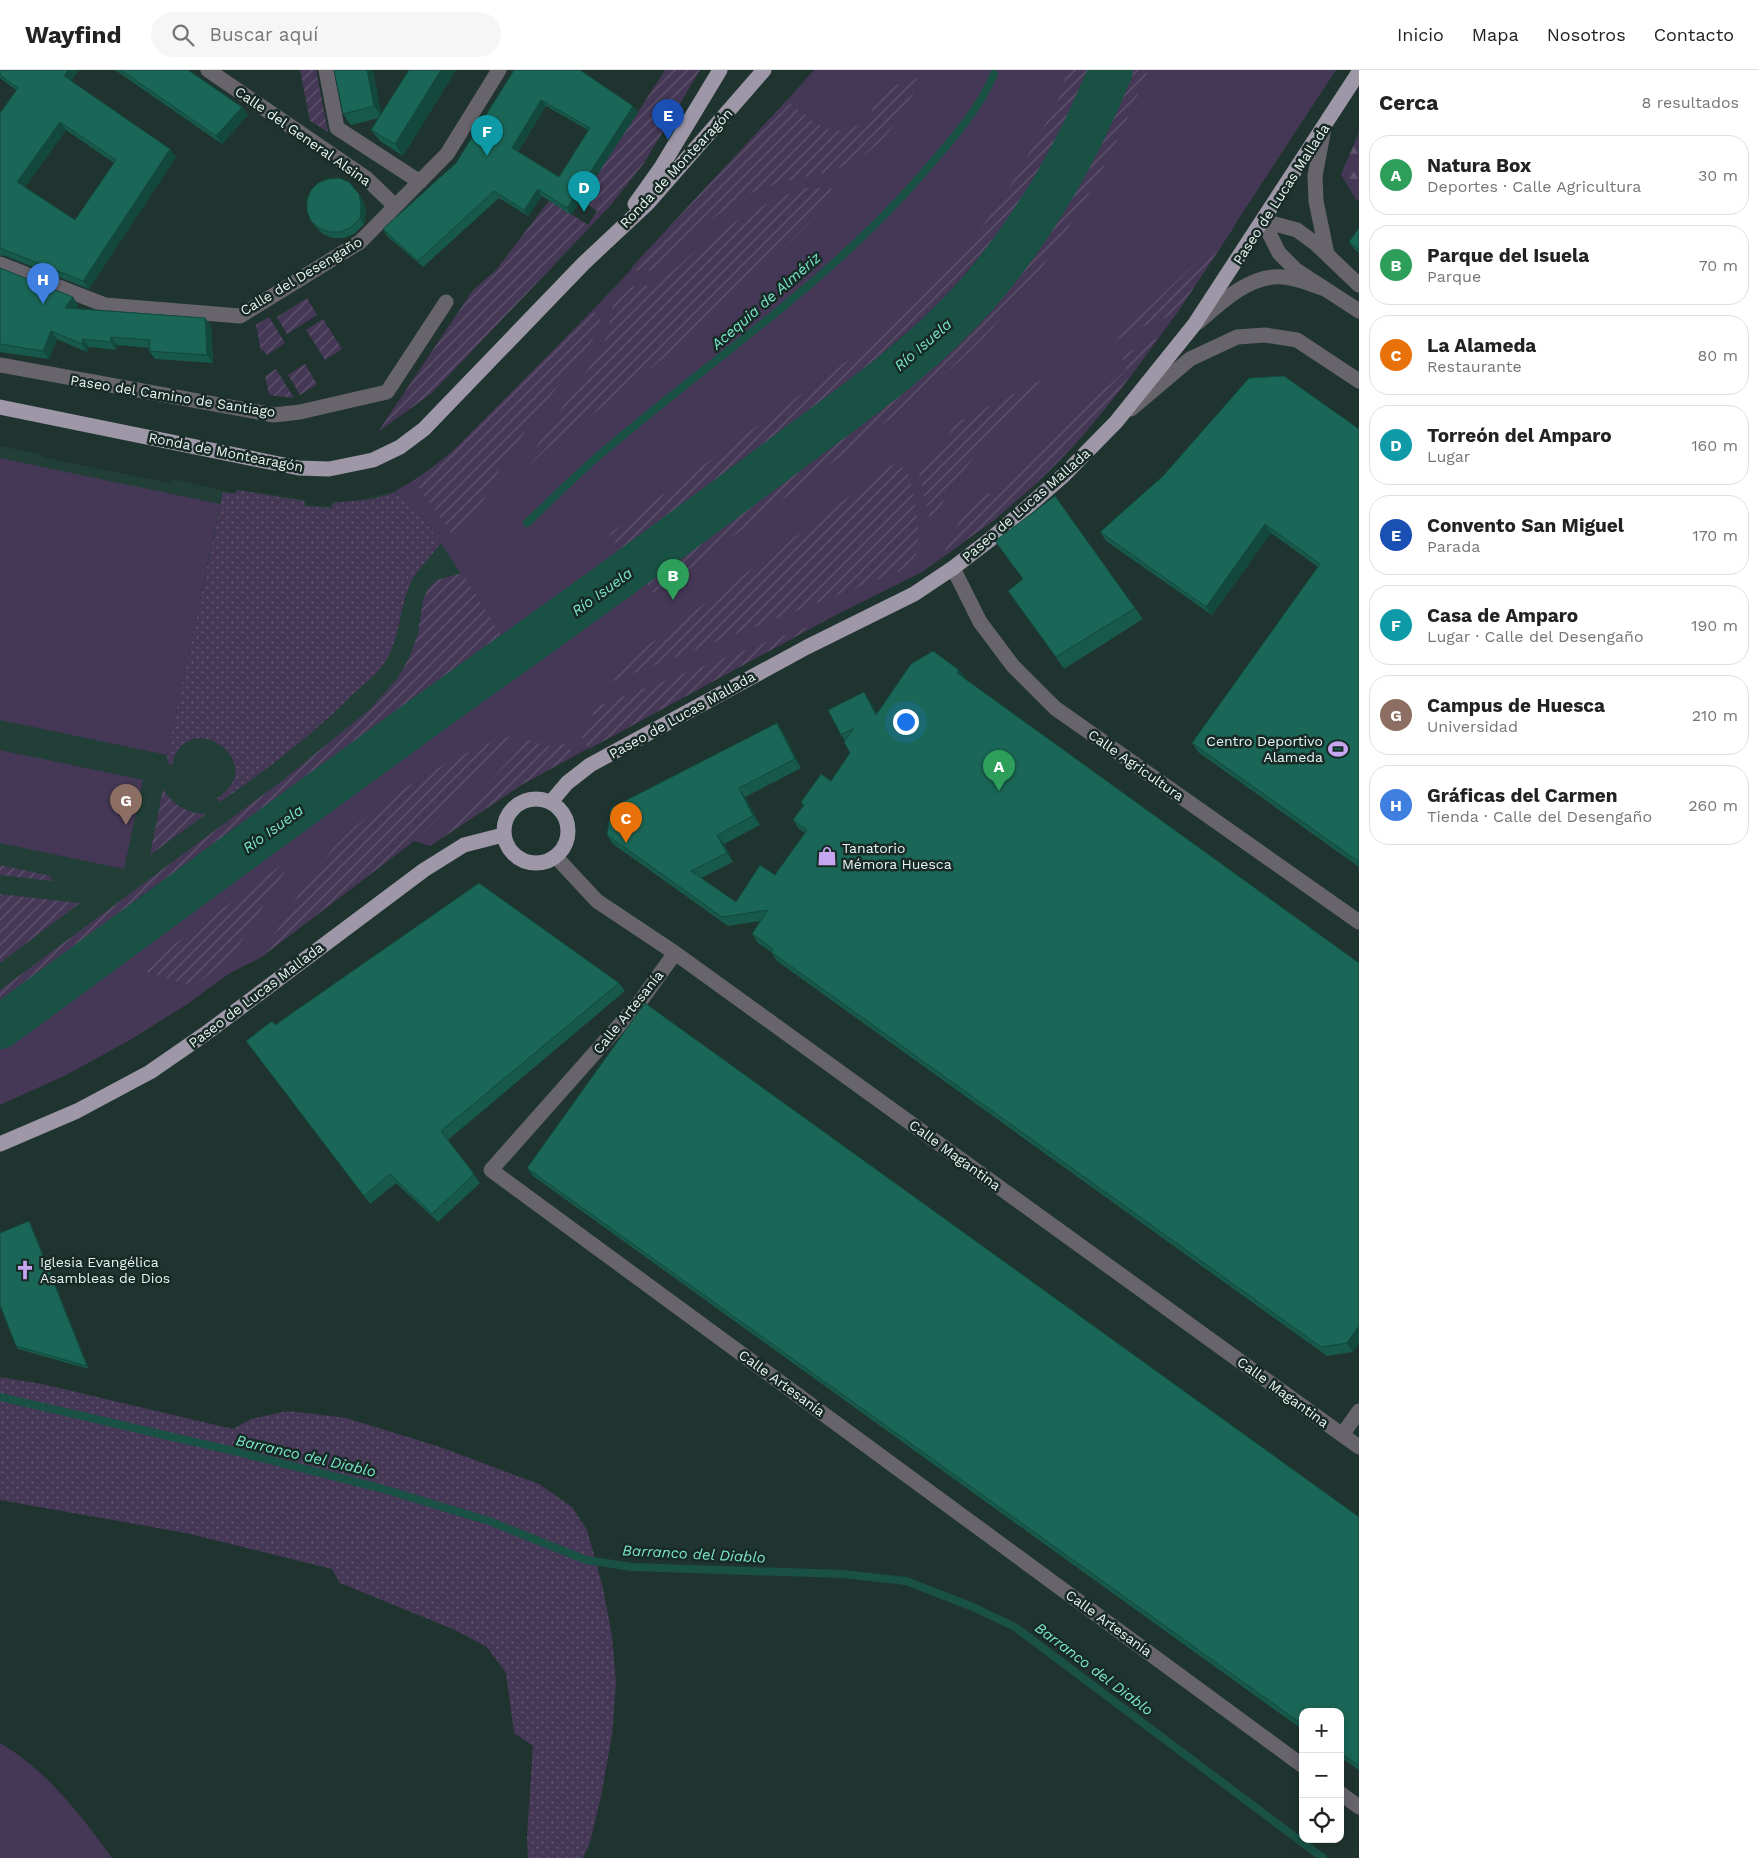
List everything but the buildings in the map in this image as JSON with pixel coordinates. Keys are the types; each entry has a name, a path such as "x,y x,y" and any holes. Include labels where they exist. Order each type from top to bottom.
{"main road":[{"name":"Ronda de Montearagón","path":"584,263 641,197 720,70"},
{"name":"Ronda de Montearagón","path":"0,407 299,468 329,469 359,465 387,455 424,429 584,263 648,203 764,70"},
{"name":"Paseo de Lucas Mallada","path":"551,802 567,783 590,765 807,647 914,594 953,568 992,538 1064,475 1116,422 1194,325 1355,81 1359,72"},
{"path":"533,799 551,802 564,815 567,824 566,842 556,857 542,863 527,863 514,855 505,842 505,820 516,806 533,799"},
{"name":"Paseo de Lucas Mallada","path":"0,1144 77,1112 150,1072 205,1034 438,860 464,845 504,835"}],"street":[{"name":"Calle del General Alsina","path":"208,70 366,178 395,206"},
{"path":"326,70 338,128 420,182"},
{"name":"Calle del Desengaño","path":"0,264 105,305 240,316 360,242 447,154 499,70"},
{"path":"1324,128 1315,176 1318,211 1327,254"},
{"path":"1262,221 1297,230 1327,254 1359,285"},
{"path":"1262,221 1279,253 1296,270 1359,311"},
{"path":"1194,325 1235,292 1256,281 1274,277 1287,278 1325,289"},
{"name":"Paseo del Camino de Santiago","path":"0,365 274,415 300,412 387,392 446,302"},
{"path":"1116,422 1190,359 1237,337 1265,335 1297,340 1359,381"},
{"name":"Calle Agricultura","path":"953,568 980,622 1007,659 1055,708 1359,922"},
{"name":"Calle Magantina","path":"556,857 597,901 675,953 1359,1447"},
{"name":"Calle Artesanía","path":"675,953 639,1003 491,1170 1299,1763"},
{"path":"1342,1435 1359,1411"},
{"path":"1344,1796 1359,1807"}],"shaded area":[{"path":"0,446 41,454 41,457 170,483 172,479 234,493 236,489 306,500 306,505 331,506 331,501 350,502 395,491 423,519 441,543 505,641 0,1008"}],"green space":[{"path":"300,70 316,70 328,132 310,121"},
{"path":"665,70 700,70 644,163 610,206 432,393 378,432 473,290 496,270 555,193 571,214 588,225 597,211 581,200"},
{"path":"814,70 1336,70 1177,313 1122,388 1082,436 1039,481 992,522 922,572 828,619 523,784 430,846 414,841 260,958 230,973 189,1003 130,1040 66,1075 0,1105 0,1047 521,667 441,543 423,519 395,491 434,466 453,451 487,418 643,257"},
{"path":"1066,70 1104,70 1077,129 1047,185 1012,238 972,289 935,328 894,364 630,563 609,534 850,359 918,301 956,260 991,214 1021,167 1050,116 1062,89"},
{"path":"1119,70 1148,70 1119,136 1086,199 1047,259 1003,316 964,357 922,393 655,595 639,573 878,393 942,339 981,299 1023,247 1060,191 1091,132"},
{"path":"920,78 896,123 873,148 860,158 828,172 784,182 751,193 718,215 681,245 658,267 644,272 631,268 787,100 805,115 824,127 845,130 856,126 867,118 881,95 889,89"},
{"path":"1359,132 1359,198 1357,201 1341,175"},
{"path":"806,188 831,188 833,194 809,223 717,313 625,390 552,444 525,469 544,436 596,357 609,328 614,301 621,291 628,287 650,285 660,281 695,251 735,222 774,200"},
{"path":"1236,224 1177,313 1134,330 1113,342"},
{"path":"307,298 317,315 287,334 277,317"},
{"path":"592,311 601,316 595,336 582,357 542,406 500,469 478,510 452,534 414,481 449,455"},
{"path":"269,317 285,343 267,355 263,350 261,351 256,325"},
{"path":"323,319 342,349 325,360 306,330"},
{"path":"1158,338 1112,399 1067,453 1016,501 942,558 953,532 978,494 1001,493 1061,428 1126,370 1122,355"},
{"path":"305,364 317,384 300,395 288,375"},
{"path":"276,369 294,398 269,395 265,376"},
{"path":"1059,371 1004,423 972,460 943,501 931,523 918,470 942,449 947,441 952,425"},
{"path":"0,458 220,504 167,755 0,720"},
{"path":"892,465 900,466 906,470 912,486 918,525 918,547 916,554 900,571 595,688 627,661"},
{"path":"237,490 304,501 304,506 332,508 333,503 373,499 396,492 423,519 441,543 411,582 396,637 381,668 306,737 220,802 217,798 231,784 235,770 231,756 221,746 207,739 193,739 180,747 172,765 168,764 167,755 223,492 235,494"},
{"path":"462,573 505,641 0,1008 0,990 283,780 369,710 397,679 409,658 418,634 423,600 428,589 437,580"},
{"path":"828,619 589,749 580,735 590,723 595,707"},
{"path":"511,736 512,738 432,825 414,841 260,958 318,867 344,837 364,819 387,801 437,769 463,755"},
{"path":"528,740 551,747 567,743 574,756 523,784 430,846"},
{"path":"0,750 143,780 124,869 0,843"},
{"path":"163,789 171,800 186,810 206,814 150,855"},
{"path":"296,854 232,956 198,983 185,984 140,970"},
{"path":"0,865 51,876 52,881 0,875"},
{"path":"0,894 80,903 0,963"},
{"path":"0,1377 42,1384 233,1429 251,1419 288,1411 346,1418 440,1447 539,1484 572,1507 587,1530 603,1588 612,1636 616,1683 612,1735 601,1796 590,1842 583,1858 528,1858 527,1837 533,1746 514,1733 506,1673 487,1647 455,1630 340,1583 332,1569 186,1533 0,1500"},
{"path":"0,1743 33,1766 62,1794 112,1858 0,1858"}],"waterway":[{"name":"Río Isuela","path":"0,1027 375,752 682,531 864,396 912,357 957,316 999,268 1019,241 1054,187 1070,158 1111,70"},
{"name":"Acequia de Almériz","path":"527,523 596,458 766,321 848,250 887,212 954,137 972,113 994,74"},
{"name":"Barranco del Diablo","path":"0,1397 242,1453 380,1488 489,1521 586,1560 632,1567 843,1574 906,1581 973,1607 1015,1627 1323,1858"}],"place":[{"name":"Convento San Miguel","path":"668,140"},
{"name":"Casa de Amparo","path":"487,156"},
{"name":"Torreón del Amparo","path":"584,212"},
{"name":"Gráficas del Carmen","path":"43,304"},
{"name":"Parque del Isuela","path":"673,600"},
{"name":"Centro Deportivo Alameda","path":"1338,749"},
{"name":"Natura Box","path":"999,791"},
{"name":"Campus de Huesca","path":"126,825"},
{"name":"La Alameda","path":"626,843"},
{"name":"Tanatorio Mémora Huesca","path":"827,856"},
{"name":"Iglesia Evangélica Asambleas de Dios","path":"25,1270"}]}
